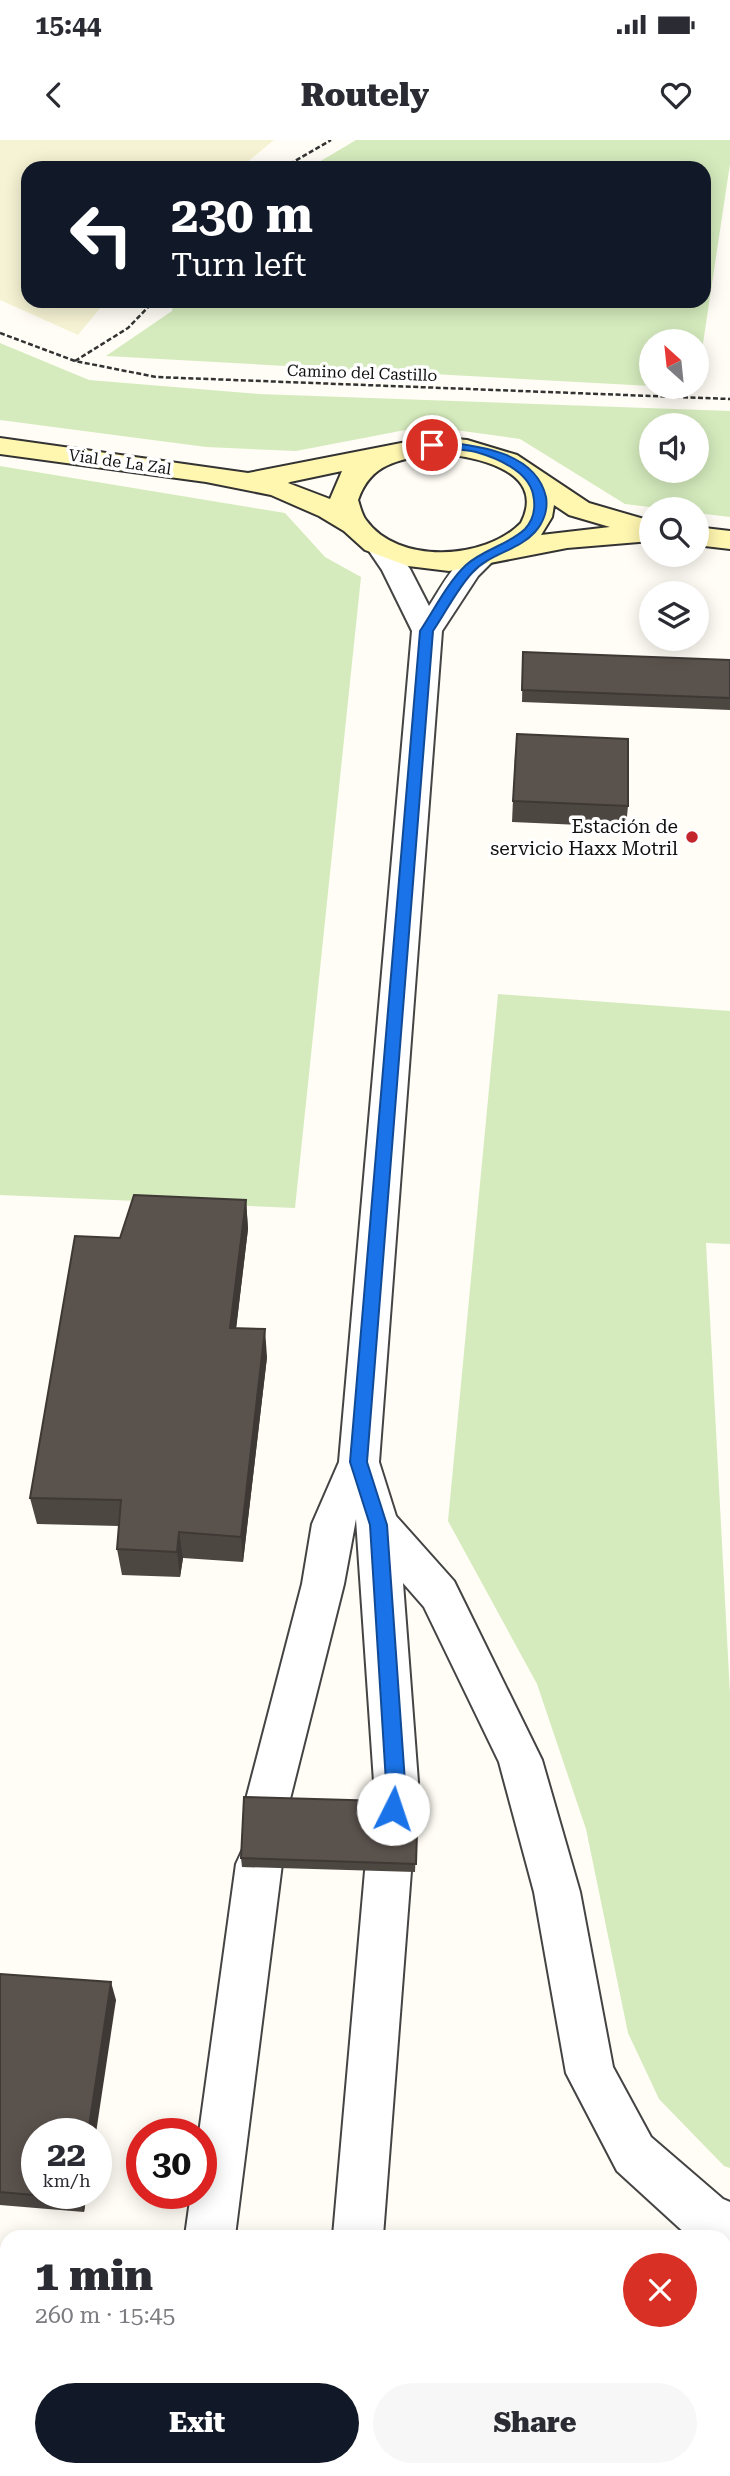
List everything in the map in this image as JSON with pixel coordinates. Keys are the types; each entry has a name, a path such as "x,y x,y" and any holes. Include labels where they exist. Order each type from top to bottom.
{"street":[{"path":"639,527 579,509 498,455 455,445 432,445 389,453 357,472 343,497 344,511 358,533 381,548 399,555 431,560 463,560 567,539 639,532"},
{"name":"Vial de La Zal","path":"0,446 240,478 298,493 327,506 351,524"},
{"name":"Vial de La Zal","path":"240,478 290,474 389,453"},
{"path":"267,1803 323,1584 333,1524 359,1462 427,631 468,570 533,528 540,515 541,502 538,488 529,476"},
{"path":"709,538 730,540"},
{"path":"381,548 396,569 427,631"},
{"path":"359,1462 378,1525 396,1782 393,1809"},
{"path":"378,1525 439,1594 520,1760 557,1892 590,2073 634,2154 705,2217 730,2228"},
{"path":"211,2230 259,1864"},
{"path":"358,2230 388,1871"}],"path":[{"path":"295,161 331,140"},
{"path":"75,361 128,330 148,308"},
{"name":"Camino del Castillo","path":"0,333 75,361 156,377 730,399"}],"shaded area":[{"path":"0,140 274,140 248,161 21,161 21,308 100,308 78,335 0,300"}],"green space":[{"path":"356,140 730,140 730,164 711,290 711,161 321,161"},
{"path":"173,308 708,308 705,329 639,329 639,385 106,356"},
{"path":"0,343 89,380 259,394 730,411 730,517 709,514 709,497 639,497 639,506 625,504 520,439 426,426 296,451 206,447 0,420"},
{"path":"0,466 285,513 325,557 361,577 295,1208 0,1195"},
{"path":"498,994 730,1011 730,1244 706,1243 730,1694 730,2168 724,2166 659,2099 628,2033 586,1829 537,1684 448,1521"}],"building":[{"path":"523,652 730,660 730,698 522,690"},
{"path":"517,734 628,739 628,806 513,801"},
{"path":"134,1195 246,1200 230,1328 265,1329 241,1537 179,1532 177,1552 117,1549 121,1500 30,1498 75,1236 120,1238"},
{"path":"244,1797 418,1802 416,1864 241,1858"},
{"path":"0,1974 111,1982 90,2118 21,2118 21,2194 0,2192"}],"place":[{"name":"Estación de servicio Haxx Motril","path":"692,837"}],"route":[{"path":"393,1809 396,1782 378,1525 359,1462 427,631 441,606 468,570 484,556 504,549 533,528 540,515 541,502 538,488 529,476 498,455 455,445 432,445"}]}
